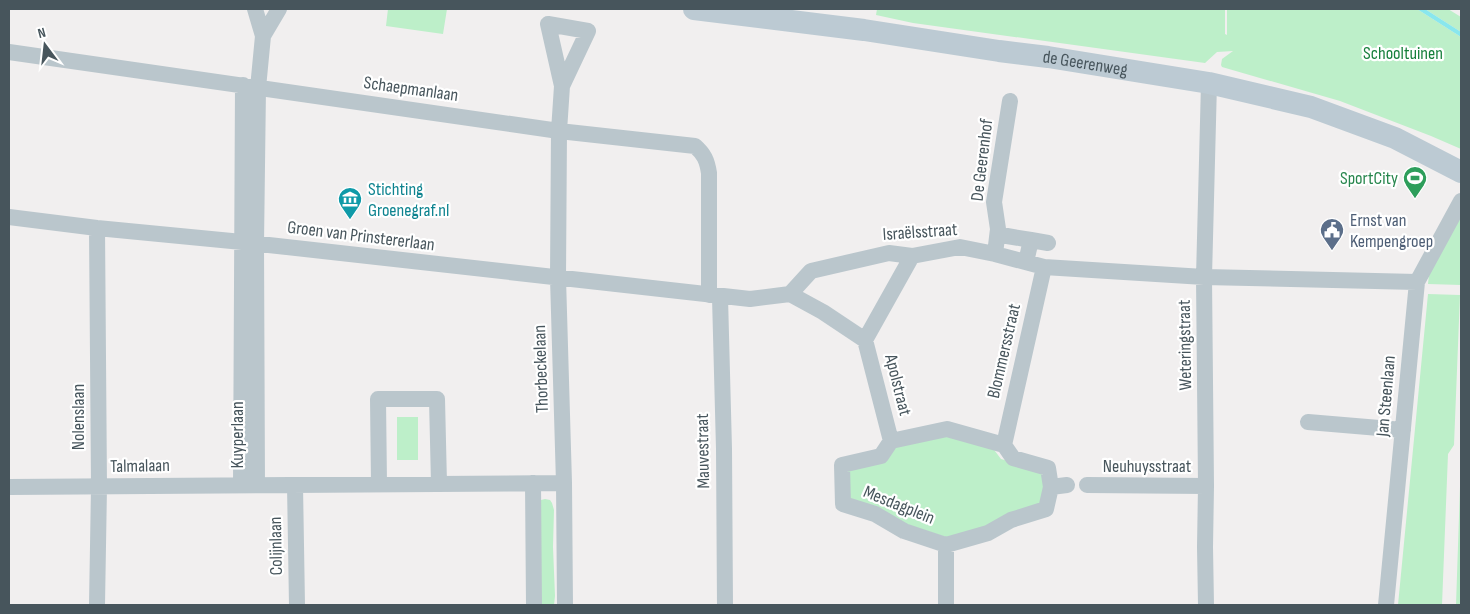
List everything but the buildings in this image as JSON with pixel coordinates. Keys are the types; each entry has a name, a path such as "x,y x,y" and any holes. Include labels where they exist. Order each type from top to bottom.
{"main road":[{"name":"de Geerenweg","path":"694,9 864,30 1209,83 1311,107 1394,138 1461,172"}],"street":[{"path":"255,9 263,36"},
{"path":"251,86 263,36 279,9"},
{"name":"Schaepmanlaan","path":"9,52 559,130 695,146"},
{"name":"Weteringstraat","path":"1206,605 1204,277 1209,83"},
{"name":"Kuyperlaan","path":"249,485 251,86"},
{"path":"559,130 562,86"},
{"name":"De Geerenhof","path":"995,254 998,229 994,202 1010,101"},
{"name":"Thorbeckelaan","path":"559,130 558,278 564,483 565,605"},
{"name":"Mauvestraat","path":"695,146 708,161 709,173 714,296 724,449 725,605"},
{"name":"Jan Steenlaan","path":"1386,605 1417,282 1461,201"},
{"name":"Groen van Prinstererlaan","path":"9,217 714,296"},
{"name":"Nolenslaan","path":"97,605 99,487 98,228"},
{"path":"1007,236 1048,243"},
{"path":"1026,262 1031,240"},
{"name":"Israëlsstraat","path":"790,294 811,271 889,252 912,256 960,247 1044,267 1204,277 1417,282"},
{"name":"Apolstraat","path":"865,340 912,256"},
{"name":"Blommersstraat","path":"1004,445 1044,267"},
{"path":"714,296 750,299 790,294"},
{"name":"Apolstraat","path":"790,294 823,312 865,340 891,441"},
{"path":"379,484 378,399 437,399 439,484"},
{"path":"1308,422 1403,430"},
{"path":"891,441 947,429 1004,445 1013,458 1048,468 1051,487 1067,485"},
{"name":"Mesdagplein","path":"891,441 881,456 842,465 843,504 875,514 904,531 946,544 988,533 1011,520 1046,509 1051,487"},
{"path":"534,483 534,605"},
{"name":"Talmalaan","path":"9,487 564,483"},
{"name":"Colijnlaan","path":"295,485 297,605"},
{"name":"Neuhuysstraat","path":"1087,485 1206,486"},
{"path":"946,544 946,605"}],"green space":[{"path":"388,9 447,9 443,34 386,26"},
{"name":"Schooltuinen","path":"877,9 1225,9 1225,34 1227,35 1227,9 1417,9 1461,37 1461,149 1340,101 1222,67 1222,59 1233,51 1217,52 1205,63 913,23 876,15"},
{"path":"1425,9 1448,9 1461,17 1461,32"},
{"path":"1461,216 1461,285 1428,284 1429,274"},
{"path":"1428,294 1460,295 1454,445 1448,454 1442,605 1398,605"},
{"path":"397,417 418,417 418,460 397,460"},
{"path":"940,435 992,447 1001,459 1040,470 1043,477 1043,504 995,523 949,538 908,527 850,503 847,473 852,466 894,447"},
{"path":"1461,457 1461,605 1456,605"},
{"path":"541,500 550,500 554,510 554,605 538,605"}],"water":[{"path":"1417,9 1425,9 1461,32 1461,37"}],"place":[{"name":"SportCity","path":"1415,199"},
{"name":"Stichting Groenegraf.nl","path":"350,220"},
{"name":"Ernst van Kempengroep","path":"1332,251"}]}
